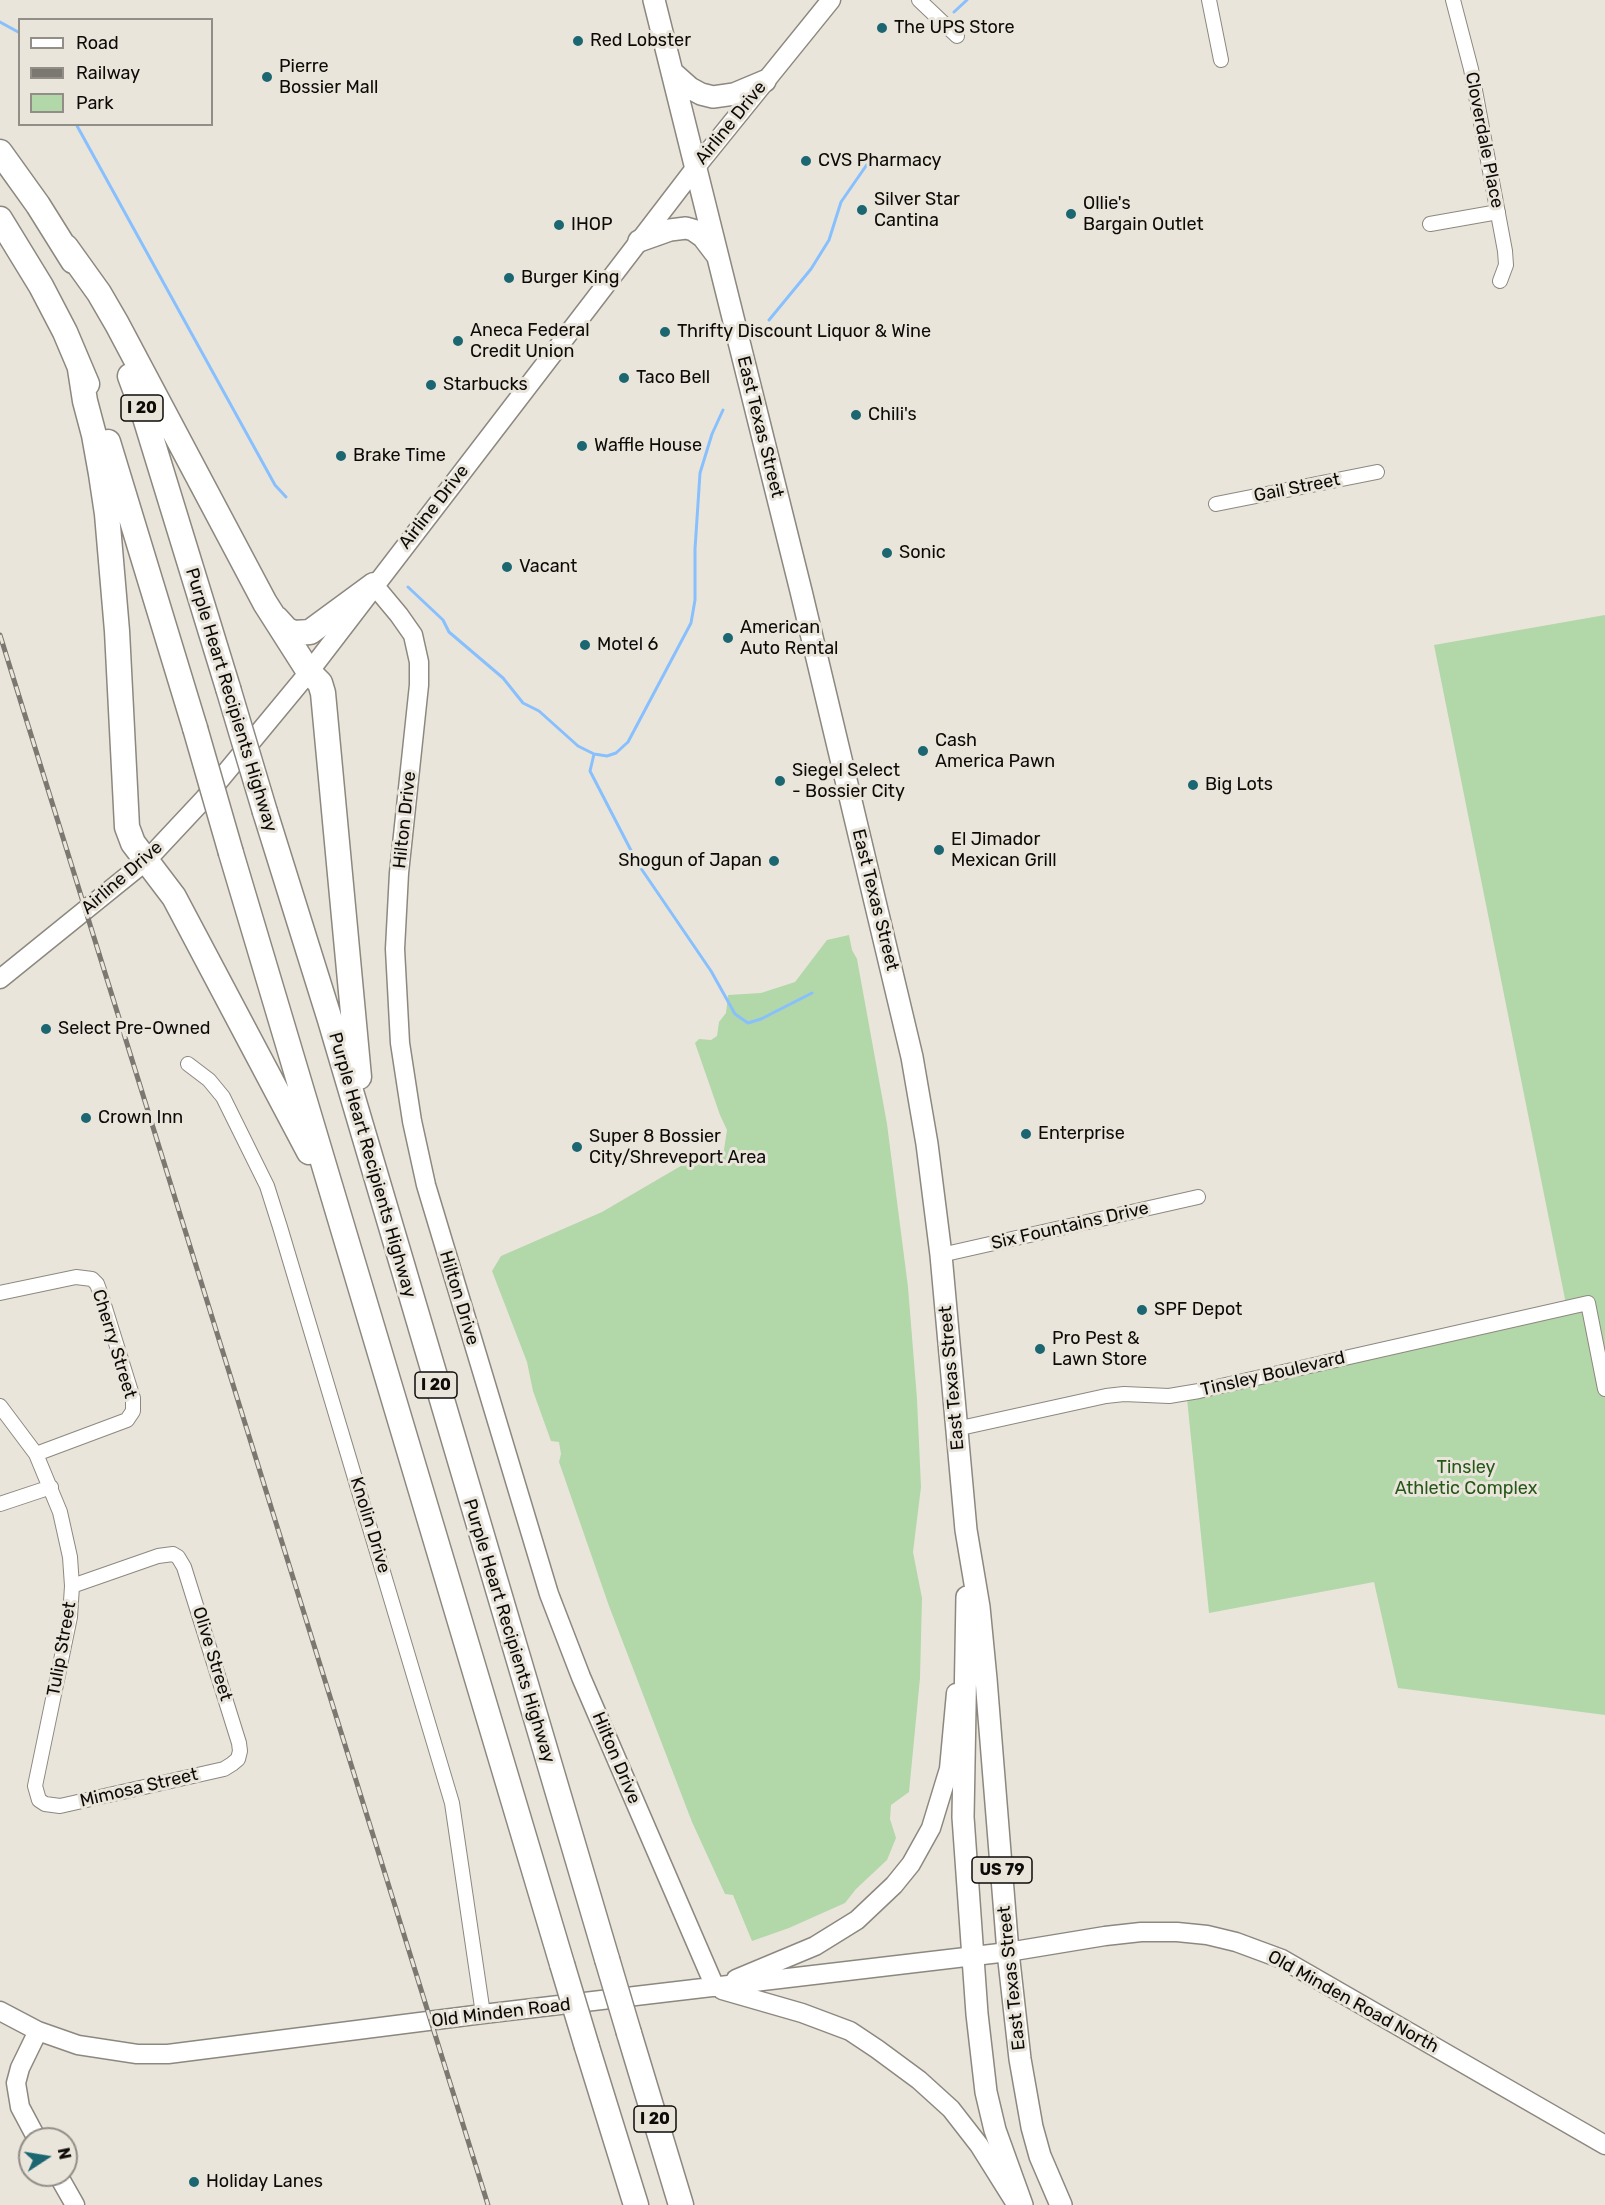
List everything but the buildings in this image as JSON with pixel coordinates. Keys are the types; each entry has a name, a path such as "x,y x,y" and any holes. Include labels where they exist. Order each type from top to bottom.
{"highway":[{"name":"Purple Heart Recipients Highway","path":"0,152 66,248 109,328 144,411 326,1010 681,2205"},
{"name":"I 20","path":"0,219 41,286 65,332 119,473 562,1964 636,2205"},
{"path":"66,248 99,293 117,324 265,603 309,672 320,683 323,693 356,1058 380,1192"},
{"path":"80,369 107,514 117,631 127,827 133,843 174,897 308,1148 364,1296"},
{"path":"265,603 287,630 309,632 374,585"}],"main road":[{"name":"East Texas Street","path":"654,0 801,591 897,990 927,1144 941,1255 966,1530 979,1607 1008,1952 1020,2059 1032,2127 1043,2164 1061,2205"},
{"name":"Airline Drive","path":"0,979 146,861 204,799 309,672 696,167 831,0"},
{"path":"672,72 690,88 713,97 734,94 765,81"},
{"path":"639,241 670,230 686,228 703,237 717,255"},
{"name":"Hilton Drive","path":"374,585 412,635 419,662 419,685 398,885 395,950 400,1043 412,1121 426,1185 552,1603 581,1677 715,1987"},
{"name":"East Texas Street","path":"966,1530 963,1817 980,2053 995,2130 1022,2205"},
{"path":"715,1987 815,1946 835,1935 877,1903 911,1864 932,1828 949,1769 967,1593"},
{"name":"Old Minden Road North","path":"1008,1952 1141,1932 1208,1935 1260,1949 1282,1959 1605,2145"},
{"name":"Old Minden Road","path":"0,2011 38,2031 66,2042 137,2054 168,2054 1008,1952"},
{"path":"715,1987 802,2013 849,2031 877,2049 919,2080 951,2109 979,2145 1017,2205"},
{"path":"31,2127 20,2107 16,2083 20,2068 38,2031"},
{"path":"65,2187 75,2205"}],"street":[{"path":"919,0 957,36"},
{"path":"1209,0 1221,60"},
{"name":"Cloverdale Place","path":"1453,0 1467,54 1498,212 1506,265 1500,281"},
{"path":"1430,224 1498,212"},
{"name":"Gail Street","path":"1216,504 1377,472"},
{"name":"Knolin Drive","path":"188,1064 209,1080 224,1097 261,1172 275,1208 452,1803 483,2014"},
{"name":"Six Fountains Drive","path":"941,1255 1198,1197"},
{"name":"Cherry Street","path":"0,1293 76,1277 92,1279 97,1284 105,1306 133,1398 133,1411 122,1423 36,1454"},
{"name":"Tinsley Boulevard","path":"956,1429 1106,1396 1124,1394 1169,1396 1190,1393 1588,1303 1605,1389"},
{"name":"Tulip Street","path":"0,1406 36,1454 51,1487 66,1535 72,1586 65,1646 35,1786 39,1800"},
{"path":"0,1504 51,1487"},
{"name":"Olive Street","path":"72,1586 158,1556 173,1554 178,1557 184,1567 240,1743 238,1759"},
{"name":"Mimosa Street","path":"39,1800 45,1804 60,1806 224,1769 238,1759"}],"green space":[{"name":"Tinsley Athletic Complex","path":"1605,615 1605,1715 1398,1688 1374,1582 1209,1613 1187,1399 1568,1314 1434,645"},
{"path":"849,935 852,950 857,959 887,1124 908,1287 921,1487 913,1552 922,1598 920,1678 909,1792 891,1805 890,1819 896,1838 887,1860 856,1889 845,1903 789,1928 752,1941 733,1895 725,1894 692,1822 609,1606 559,1462 561,1454 559,1442 551,1441 533,1391 527,1362 492,1271 501,1256 602,1212 691,1160 723,1156 727,1130 695,1043 699,1039 711,1040 717,1036 719,1022 726,1013 728,995 761,993 795,982 827,940"}],"waterway":[{"path":"954,12 967,0"},
{"path":"0,22 18,32"},
{"path":"77,126 275,485 286,497"},
{"path":"769,320 811,269 829,240 841,202 868,163"},
{"path":"408,587 443,620 449,632 503,678 523,703 539,711 578,746 594,754 607,756 616,753 628,742 691,623 695,600 695,549 700,473 712,434 723,410"},
{"path":"594,754 590,771 638,864 711,971 735,1014 748,1023 761,1019 812,993"}],"railway":[{"path":"0,635 488,2205"}],"place":[{"name":"The UPS Store","path":"882,28"},
{"name":"Red Lobster","path":"578,41"},
{"name":"Pierre Bossier Mall","path":"267,77"},
{"name":"CVS Pharmacy","path":"806,161"},
{"name":"Silver Star Cantina","path":"862,210"},
{"name":"Ollie's Bargain Outlet","path":"1071,214"},
{"name":"IHOP","path":"559,225"},
{"name":"Burger King","path":"509,278"},
{"name":"Thrifty Discount Liquor & Wine","path":"665,332"},
{"name":"Aneca Federal Credit Union","path":"458,341"},
{"name":"Taco Bell","path":"624,378"},
{"name":"Starbucks","path":"431,385"},
{"name":"Chili's","path":"856,415"},
{"name":"Waffle House","path":"582,446"},
{"name":"Brake Time","path":"341,456"},
{"name":"Sonic","path":"887,553"},
{"name":"Vacant","path":"507,567"},
{"name":"American Auto Rental","path":"728,638"},
{"name":"Motel 6","path":"585,645"},
{"name":"Cash America Pawn","path":"923,751"},
{"name":"Siegel Select - Bossier City","path":"780,781"},
{"name":"Big Lots","path":"1193,785"},
{"name":"El Jimador Mexican Grill","path":"939,850"},
{"name":"Shogun of Japan","path":"774,861"},
{"name":"Select Pre-Owned","path":"46,1029"},
{"name":"Crown Inn","path":"86,1118"},
{"name":"Enterprise","path":"1026,1134"},
{"name":"Super 8 Bossier City/Shreveport Area","path":"577,1147"},
{"name":"SPF Depot","path":"1142,1310"},
{"name":"Pro Pest & Lawn Store","path":"1040,1349"},
{"name":"Holiday Lanes","path":"194,2182"}]}
